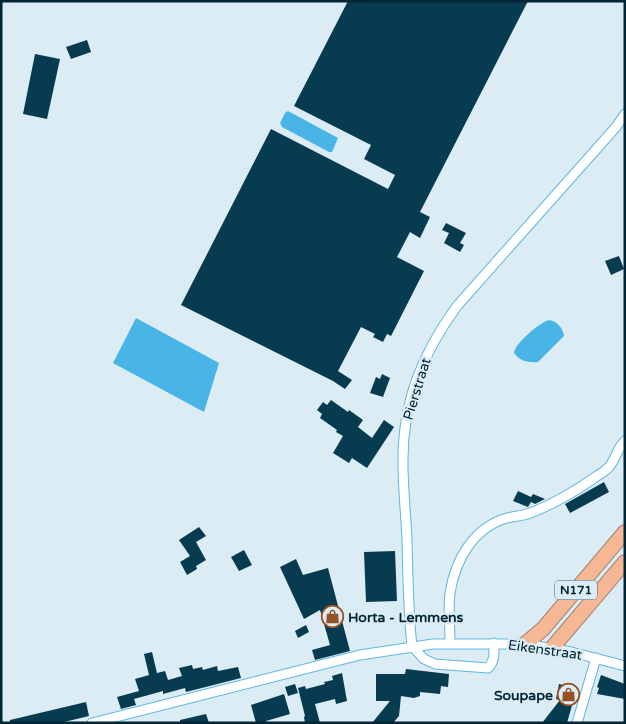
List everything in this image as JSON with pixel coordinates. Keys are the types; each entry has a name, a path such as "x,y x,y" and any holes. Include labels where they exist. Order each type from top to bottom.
{"highway":[{"name":"N171","path":"525,644 542,629 625,532"},
{"name":"N171","path":"552,648 625,562"}],"street":[{"name":"Pierstraat","path":"412,646 403,464 405,432 410,404 425,357 438,332 457,306 616,127 625,114"},
{"path":"450,643 450,594 455,572 464,552 477,536 491,525 507,518 528,514 543,508 597,476 610,466 619,446 625,441"},
{"path":"92,723 360,655 412,646 450,643 494,643 494,658 488,668 435,664 424,659 412,646"},
{"name":"Eikenstraat","path":"494,643 525,644 552,648 625,666"},
{"name":"Eikenstraat","path":"577,723 596,658"}],"water":[{"path":"288,111 338,138 332,152 282,127 280,123"},
{"path":"136,318 219,363 204,412 113,363"},
{"path":"549,320 559,325 564,336 538,362 528,362 519,358 514,353 518,344 534,329"}],"building":[{"path":"348,1 528,1 420,212 430,217 420,238 410,232 397,257 424,271 391,336 387,334 383,342 373,337 375,334 361,327 338,371 352,380 345,389 333,381 181,305 271,129 388,189 395,175 364,159 371,145 294,106"},
{"path":"87,40 91,52 71,59 66,47"},
{"path":"35,54 60,59 47,119 23,114"},
{"path":"446,223 466,233 460,243 464,245 460,252 444,243 449,233 442,230"},
{"path":"619,256 624,269 611,275 605,261"},
{"path":"382,374 390,378 383,397 370,393 376,377 380,379"},
{"path":"331,400 363,420 358,427 372,438 384,420 394,427 367,468 352,458 349,463 333,453 343,436 320,418 322,414 317,410 323,402 327,405"},
{"path":"604,482 609,492 570,513 565,504"},
{"path":"518,491 531,497 533,494 545,499 535,504 531,502 528,507 513,501"},
{"path":"199,527 206,536 196,542 206,560 187,575 180,562 190,556 179,540"},
{"path":"244,550 252,565 239,571 231,557"},
{"path":"395,551 397,601 366,602 364,552"},
{"path":"296,559 303,575 328,568 350,651 315,660 312,650 330,645 320,610 304,619 280,567"},
{"path":"306,625 309,632 298,638 295,631"},
{"path":"152,652 157,673 165,671 168,680 182,676 179,668 192,665 193,669 202,667 203,670 217,666 218,671 238,667 241,678 186,692 185,688 163,694 163,691 134,699 136,705 121,709 117,697 139,691 135,679 149,675 144,654"},
{"path":"406,669 449,674 448,687 441,686 440,694 420,692 420,696 414,698 401,696 399,716 393,723 372,723 390,701 376,701 376,674 405,674"},
{"path":"342,673 347,701 336,704 335,699 315,704 320,723 305,723 298,688 305,686 306,689 325,684 324,682 333,680 332,676"},
{"path":"601,675 625,684 625,699 597,694"},
{"path":"295,684 298,693 288,696 285,687"},
{"path":"559,684 576,688 574,703 567,723 542,723 560,700 556,699"},
{"path":"284,694 290,714 266,721 267,723 256,723 251,705"},
{"path":"86,702 89,716 60,723 10,723 10,720"},
{"path":"206,714 209,723 180,723 180,720"}],"place":[{"name":"Horta - Lemmens","path":"332,617"},
{"name":"Soupape","path":"569,695"}]}
